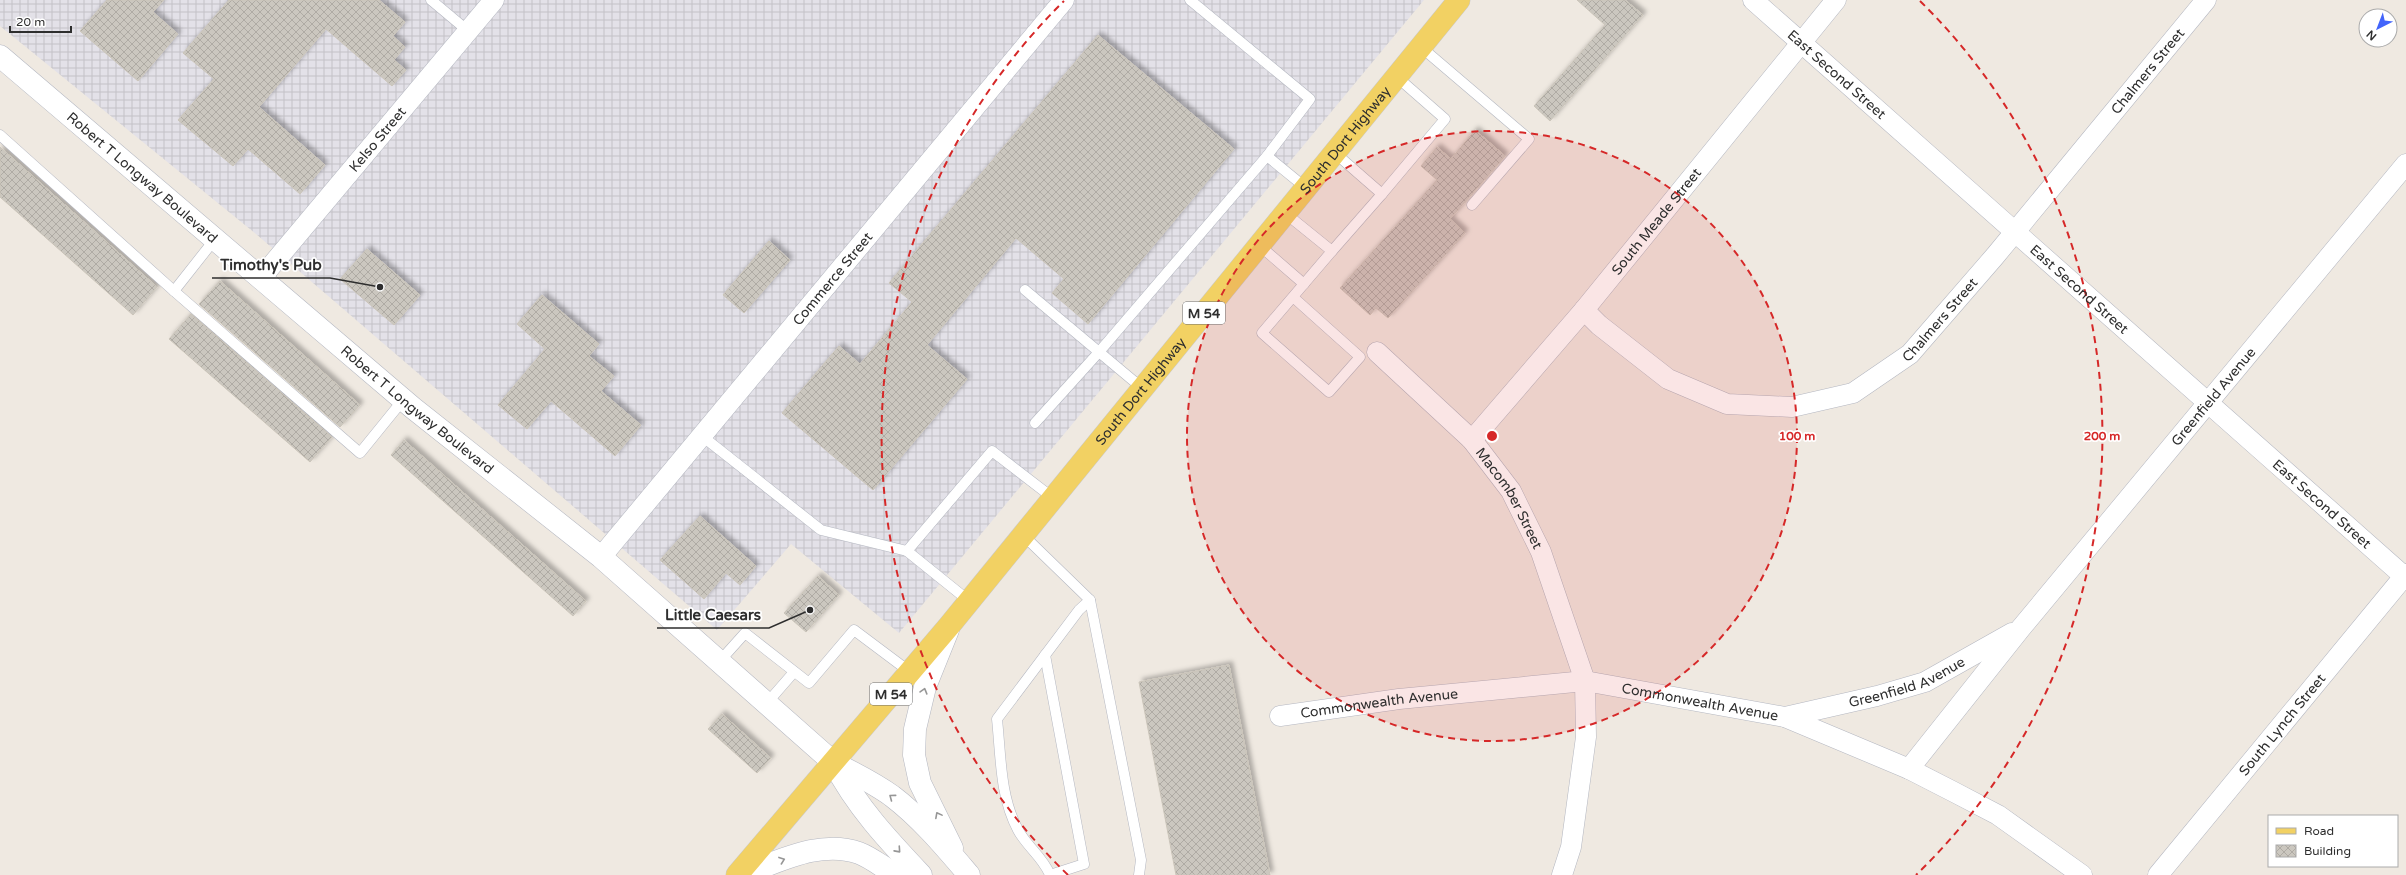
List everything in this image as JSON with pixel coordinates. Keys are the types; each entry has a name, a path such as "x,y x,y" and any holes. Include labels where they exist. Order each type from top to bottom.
{"main road":[{"name":"South Dort Highway","path":"834,763 949,626 1459,0"},
{"name":"M 54","path":"736,875 834,763"}],"street":[{"name":"Kelso Street","path":"261,278 494,0"},
{"name":"Commerce Street","path":"601,557 1064,0"},
{"name":"East Second Street","path":"1753,0 2405,576"},
{"name":"South Meade Street","path":"1472,440 1584,310 1836,0"},
{"name":"Chalmers Street","path":"1584,310 1599,325 1668,379 1727,404 1792,407 1853,393 1910,354 2014,232 2206,0"},
{"name":"Robert T Longway Boulevard","path":"0,56 404,400 601,557 834,763 869,781 893,797 921,821 964,869"},
{"name":"Greenfield Avenue","path":"1909,769 2021,628 2209,404 2406,164"},
{"name":"Macomber Street","path":"1377,352 1472,440 1511,491 1541,552 1585,682 1586,737 1572,847 1562,875"},
{"name":"South Lynch Street","path":"2158,875 2405,576"},
{"path":"949,626 925,687 915,729 914,755 920,783 942,823 964,869"},
{"name":"Greenfield Avenue","path":"1786,717 1877,696 1925,682 2021,628"},
{"name":"Commonwealth Avenue","path":"1280,716 1399,699 1585,682 1786,717 1909,769 1998,815 2082,875"},
{"name":"Robert T Longway Boulevard","path":"834,763 849,791 867,815 921,875"},
{"path":"746,875 752,871 796,855 815,850 838,850 858,853 896,875"}],"lane":[{"path":"431,0 468,31"},
{"path":"1035,422 1099,352 1267,156 1310,99 1190,0"},
{"path":"1421,47 1529,138 1472,204"},
{"path":"1293,297 1360,357 1329,392 1262,333 1445,119 1397,77"},
{"path":"0,135 174,291 360,452 404,400"},
{"path":"1335,152 1382,194"},
{"path":"1267,156 1306,188"},
{"path":"1285,213 1332,251"},
{"path":"174,291 215,239"},
{"path":"1259,245 1304,284"},
{"path":"1024,290 1142,388"},
{"path":"702,436 821,530 907,551 969,601"},
{"path":"907,551 992,451 1053,498"},
{"path":"1023,535 1090,600 1141,860 1139,875"},
{"path":"1045,655 1084,864 1050,875 1046,863 1019,832 1006,802 997,719 1078,610 1090,600"},
{"path":"719,662 745,634 809,683 854,630 910,672"},
{"path":"767,703 794,672"}],"shaded area":[{"path":"0,0 1424,0 899,633 791,544 717,630 256,234 0,26"}],"building":[{"path":"107,0 164,0 153,12 178,34 138,81 80,31"},
{"path":"229,0 379,0 405,22 393,36 405,47 394,60 406,70 392,86 326,29 259,107 325,165 300,194 248,149 233,166 178,120 214,79 183,53"},
{"path":"1577,0 1625,0 1643,15 1550,121 1534,106 1605,25"},
{"path":"1098,35 1234,149 1088,324 1052,293 1064,279 1016,238 927,345 967,379 873,490 782,413 839,346 860,364 912,302 889,283"},
{"path":"1475,130 1505,156 1450,219 1465,233 1388,318 1376,308 1370,315 1340,288 1437,180 1421,166 1437,147 1451,159"},
{"path":"0,147 157,287 133,315 0,197"},
{"path":"769,241 790,260 744,313 723,295"},
{"path":"367,249 420,295 394,325 340,279"},
{"path":"220,281 360,405 340,427 199,304"},
{"path":"542,295 599,344 589,356 614,376 601,391 641,425 615,456 551,401 527,429 498,405 545,349 517,324"},
{"path":"191,314 332,437 310,462 169,339"},
{"path":"404,440 586,601 573,616 391,455"},
{"path":"700,516 756,566 740,585 726,573 704,599 660,560"},
{"path":"818,576 839,595 806,632 784,613"},
{"path":"1229,665 1270,875 1176,875 1139,682"},
{"path":"722,714 771,758 757,773 708,729"}],"place":[{"name":"Timothy's Pub","path":"380,287"},
{"name":"Little Caesars","path":"810,610"}]}
